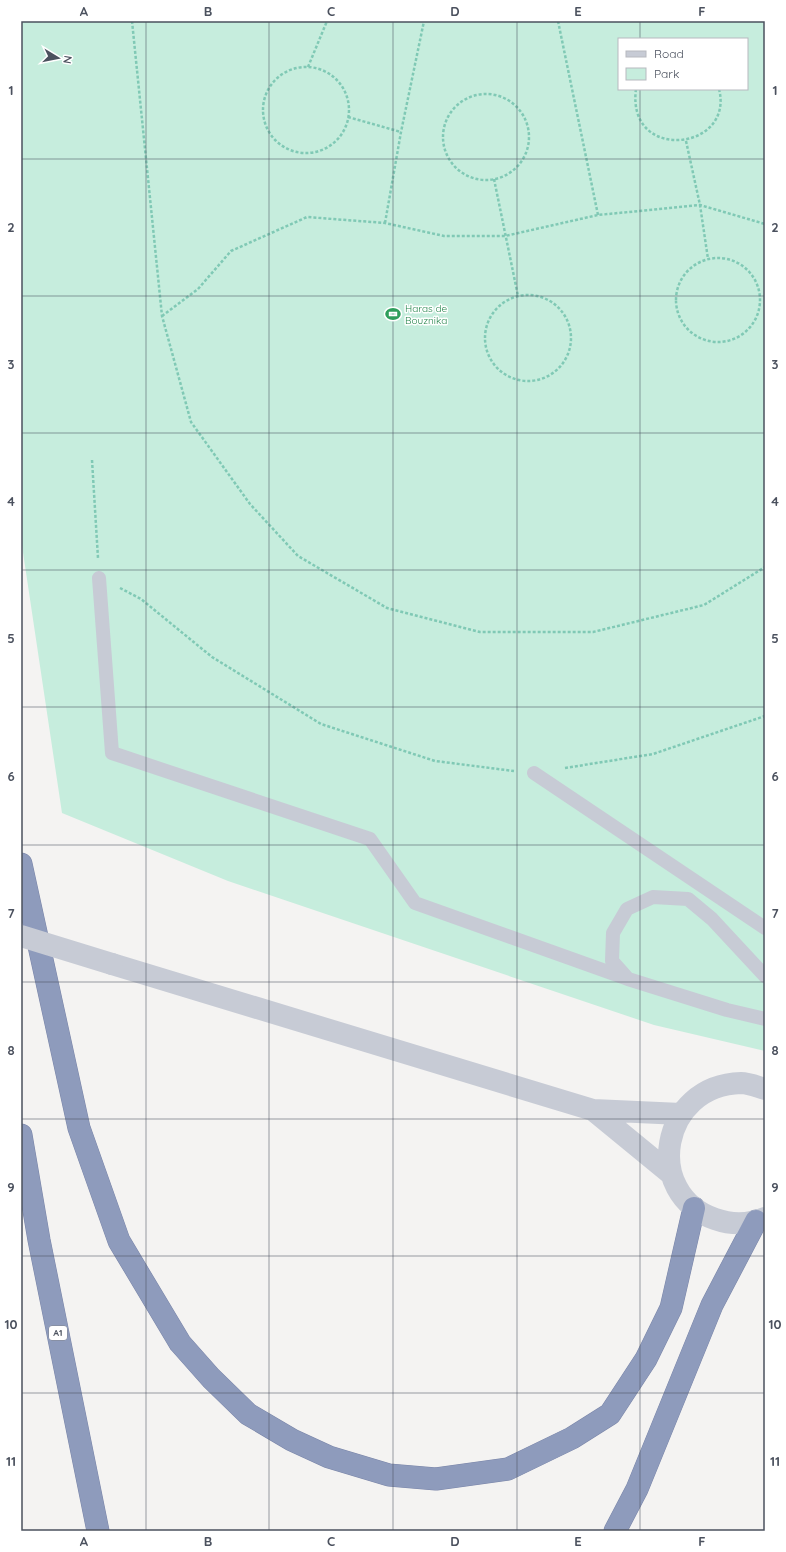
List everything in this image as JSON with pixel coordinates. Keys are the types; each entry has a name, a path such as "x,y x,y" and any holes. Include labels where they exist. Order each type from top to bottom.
{"highway":[{"path":"21,864 79,1128 120,1241 180,1342 211,1378 248,1414 292,1440 329,1457 389,1475 436,1479 508,1469 572,1438 610,1414 646,1359 671,1308 694,1208"},
{"name":"A1","path":"21,1135 39,1240 98,1531"},
{"path":"615,1531 637,1489 712,1305 761,1220"}],"street":[{"path":"21,936 593,1110 681,1114"},
{"path":"761,1220 740,1224 723,1222 708,1217 694,1208 680,1192 671,1174 668,1153 672,1133 681,1114 698,1097 719,1086 743,1083 765,1089"},
{"path":"593,1110 671,1174"}],"lane":[{"path":"99,578 112,753 370,839 415,904 628,979 727,1010 765,1019"},
{"path":"534,774 765,928"},
{"path":"628,979 612,961 614,933 627,909 653,897 688,899 712,919 765,976"}],"path":[{"path":"132,21 162,316 191,422 250,504 298,556 387,608 480,632 593,632 704,605 765,567"},
{"path":"308,67 327,21"},
{"path":"385,223 401,132 424,21"},
{"path":"558,21 598,215"},
{"path":"308,67 320,69 339,83 346,93 348,117 344,129 336,140 326,148 314,152 301,152 289,149 278,143 271,134 265,124 264,100 268,89 285,73 296,68 308,67"},
{"path":"636,90 635,101 637,113 642,123 650,132 660,138 672,141 686,141 698,136 708,129 716,118 720,106 719,90"},
{"path":"488,94 499,96 510,101 519,110 525,120 528,132 528,144 524,156 516,167 506,174 494,179 481,179 468,176 458,170 445,150 443,139 444,127 448,116 455,107 464,100 476,95 488,94"},
{"path":"348,117 401,132"},
{"path":"686,141 700,205 708,259"},
{"path":"494,179 518,296"},
{"path":"162,316 198,289 231,251 307,217 385,223 444,236 505,236 598,215 700,205 765,224"},
{"path":"720,257 732,260 742,265 751,273 757,284 760,295 760,307 756,320 749,330 738,338 726,342 713,343 701,339 691,333 683,325 678,314 676,291 681,280 692,267 708,259 720,257"},
{"path":"530,295 542,297 553,303 564,316 571,333 570,345 566,358 559,368 548,376 536,380 523,381 511,377 493,362 488,352 486,340 487,329 491,318 498,308 507,301 518,296 530,295"},
{"path":"92,460 99,578 141,599 212,658 320,724 435,761 534,774 653,754 765,716"}],"green space":[{"name":"Haras de Bouznika","path":"21,21 765,21 765,1051 654,1025 228,881 62,813 21,539"}],"place":[{"name":"Haras de Bouznika","path":"393,314"}]}
